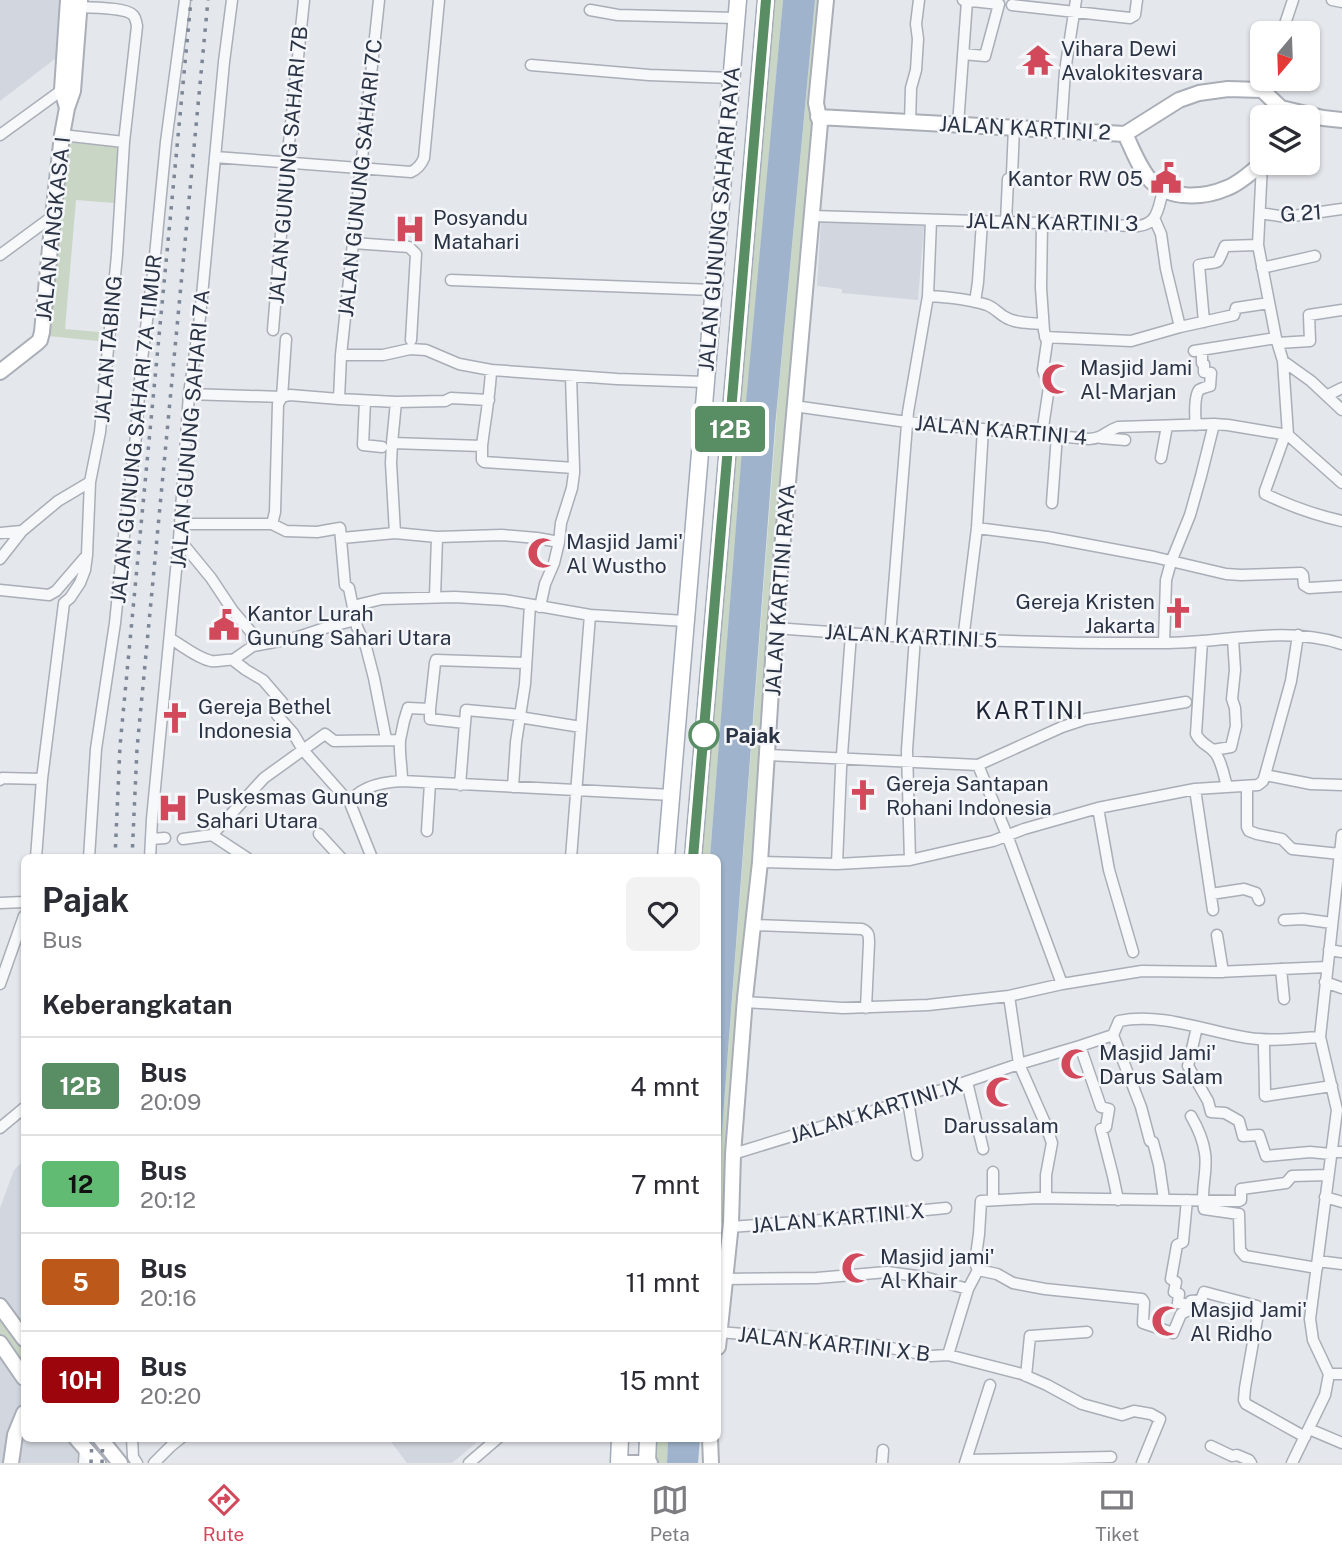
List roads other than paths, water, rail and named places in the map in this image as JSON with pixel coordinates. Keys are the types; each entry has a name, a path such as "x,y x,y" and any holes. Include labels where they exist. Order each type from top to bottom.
{"main road":[{"name":"JALAN GUNUNG SAHARI RAYA","path":"666,854 738,0"},
{"name":"JALAN GUNUNG SAHARI RAYA","path":"693,854 766,0"},
{"path":"619,1463 620,1442"},
{"path":"648,1442 648,1463"}],"street":[{"name":"JALAN GUNUNG SAHARI 7A TIMUR","path":"89,854 96,748 115,623 166,142 185,0"},
{"name":"JALAN GUNUNG SAHARI 7A","path":"150,854 171,639 188,394 200,317 232,0"},
{"name":"JALAN GUNUNG SAHARI 7B","path":"273,330 303,0"},
{"name":"JALAN GUNUNG SAHARI 7C","path":"339,399 341,355 379,0"},
{"path":"215,157 411,172 419,167 424,158 439,0"},
{"name":"JALAN KARTINI RAYA","path":"721,1318 730,1227 745,1002 760,862 775,628 820,123 816,103 827,0"},
{"path":"910,122 911,88 916,70 919,0"},
{"path":"1061,130 1065,71 1076,0"},
{"path":"1012,5 1130,18 1135,15 1137,0"},
{"path":"1286,21 1293,0"},
{"path":"1332,0 1342,2"},
{"path":"958,125 962,54 965,1 999,4 985,56 962,54"},
{"name":"JALAN ANGKASA I","path":"0,372 40,340 42,332 76,2"},
{"name":"JALAN TABING","path":"36,854 41,779 64,603 80,583 87,555 90,482 100,432 117,255 124,142 137,26 132,13 76,2"},
{"path":"590,10 618,15 736,18"},
{"path":"531,65 637,74 731,78"},
{"name":"JALAN KARTINI 2","path":"818,117 1125,134 1180,100 1199,93 1264,86 1275,105"},
{"path":"0,135 68,91"},
{"path":"1320,118 1342,120"},
{"path":"1006,222 1014,128"},
{"path":"1125,134 1141,168 1163,191 1185,195 1210,194 1230,187 1250,172"},
{"path":"62,135 124,142"},
{"path":"1262,175 1258,245 1283,361 1287,435 1265,494 1342,522"},
{"name":"JALAN KARTINI 3","path":"812,216 1138,226 1149,223 1154,218 1163,191"},
{"name":"G 21","path":"1260,213 1286,217 1342,209"},
{"path":"0,255 53,216"},
{"path":"1154,218 1162,241 1180,327"},
{"path":"890,636 907,422 928,296 931,220"},
{"path":"975,302 982,222"},
{"path":"1042,223 1041,288 1046,342 1043,370 1049,387 1042,434"},
{"path":"353,243 409,247 414,250 416,254 411,340"},
{"path":"1204,322 1199,265 1217,263 1225,246 1258,245"},
{"path":"1262,268 1315,256"},
{"path":"451,280 713,290"},
{"path":"928,296 975,302 995,308 1013,320 1043,324"},
{"path":"1045,337 1131,341 1234,315 1236,308 1269,303"},
{"path":"1196,425 1198,393 1210,386 1211,373 1204,372 1204,364 1198,351 1277,340 1310,341 1308,315 1342,310"},
{"path":"272,524 275,512 278,404 282,397 286,339"},
{"path":"341,355 383,355 410,349 426,350 459,364 491,370 705,382"},
{"path":"1283,361 1342,410"},
{"path":"491,370 482,460 574,468"},
{"path":"513,787 519,716 535,606 554,563 561,523 572,488 574,468 571,376"},
{"path":"1328,396 1342,387"},
{"path":"188,394 282,397 290,394 396,402 445,401 451,398 489,400"},
{"path":"365,401 363,445 482,446"},
{"path":"395,533 391,463 387,445 396,402"},
{"name":"JALAN KARTINI 4","path":"794,407 907,422 1089,439 1101,439 1118,427 1214,424 1287,435"},
{"path":"1164,643 1166,580 1202,476 1214,424"},
{"path":"1161,458 1167,426"},
{"path":"963,640 977,528 983,429"},
{"path":"1052,503 1057,435"},
{"path":"1287,435 1342,483"},
{"path":"1101,439 1125,440"},
{"path":"0,559 22,531 58,501 90,482"},
{"path":"180,524 272,524 286,531 317,532 340,528 345,585 349,588 374,678 386,739"},
{"path":"977,528 1047,537 1241,575 1298,573 1304,575 1304,585 1309,588 1342,586"},
{"path":"0,533 22,531"},
{"path":"342,538 395,533 438,537 502,536 559,542"},
{"path":"435,597 438,537"},
{"path":"179,539 251,632 253,646"},
{"path":"0,590 49,595 56,591 87,555"},
{"path":"56,591 64,603"},
{"path":"353,606 382,599 435,597 504,600 590,615 685,621"},
{"path":"570,854 590,615"},
{"path":"233,660 253,646 295,638 328,626 356,621"},
{"name":"JALAN KARTINI 5","path":"775,628 963,640 1164,643 1298,635 1342,644"},
{"path":"837,864 851,634"},
{"path":"760,862 837,864 911,860 993,841 1098,808 1168,793 1262,783 1291,681 1298,635"},
{"path":"911,860 906,761 915,637"},
{"path":"171,639 202,659 231,659 263,680 283,704 278,715 303,750 350,803 370,854"},
{"path":"1213,750 1231,747 1236,726 1232,699 1235,670 1233,639"},
{"path":"1202,642 1192,702 1196,734 1200,742 1217,756 1227,787"},
{"path":"465,723 430,719 436,660 526,663"},
{"path":"768,755 978,765 1062,726 1086,719 1192,702"},
{"path":"402,781 399,754 407,709 430,709"},
{"path":"460,785 466,710 581,727"},
{"path":"183,839 212,835 264,778 325,733 334,741 400,740"},
{"path":"978,765 1062,984"},
{"path":"1265,775 1311,784 1342,785"},
{"path":"0,780 41,779"},
{"path":"350,803 353,797 368,788 402,781 671,795"},
{"path":"427,831 430,783"},
{"path":"1247,786 1249,831 1282,839 1292,849 1341,844 1335,922 1329,950 1320,1037 1336,1092 1338,1124 1335,1153 1328,1175 1310,1319 1312,1340 1329,1374 1325,1395 1292,1463"},
{"path":"1195,789 1213,910"},
{"path":"1098,808 1109,870 1133,951"},
{"path":"319,834 337,854"},
{"path":"212,835 241,854"},
{"path":"151,839 165,838"},
{"path":"1211,894 1244,889 1256,893 1259,900"},
{"path":"0,903 21,902"},
{"path":"1284,920 1335,922"},
{"path":"0,984 21,924"},
{"path":"752,925 867,931 869,943 866,1007"},
{"path":"1217,935 1223,972"},
{"path":"1329,950 1342,952"},
{"path":"745,1002 843,1008 928,1006 1009,996 1142,971 1223,972 1327,967"},
{"path":"1281,969 1284,999"},
{"path":"1325,982 1342,988"},
{"path":"1009,996 1019,1064 1052,1143 1046,1175 1046,1198"},
{"path":"1164,1199 1153,1142 1150,1141 1141,1107 1113,1035 1119,1021 1132,1018 1264,1040 1320,1037"},
{"path":"1197,1027 1188,1066 1208,1101 1211,1112 1225,1113 1239,1121 1243,1136 1259,1135 1266,1156 1335,1153"},
{"name":"JALAN KARTINI IX","path":"733,1154 1113,1035"},
{"path":"1264,1040 1265,1097 1336,1092"},
{"path":"1080,1046 1101,1107 1109,1109 1106,1127 1101,1129 1118,1200"},
{"path":"967,1082 983,1149"},
{"path":"908,1101 917,1154"},
{"path":"0,1128 21,1110"},
{"path":"1191,1116 1200,1132 1206,1155 1203,1208 1239,1214 1240,1250 1245,1256 1342,1265"},
{"path":"993,1172 993,1200"},
{"path":"978,1270 975,1263 981,1201 1046,1198 1239,1201 1241,1189 1286,1183 1292,1176 1328,1175"},
{"path":"1325,1197 1342,1202"},
{"path":"1187,1200 1183,1242 1177,1245 1171,1279 1176,1282 1174,1292 1179,1294 1178,1303 1190,1305"},
{"name":"JALAN KARTINI X","path":"730,1227 946,1208"},
{"path":"978,1270 997,1274 1013,1283 1045,1289 1142,1299 1143,1323 1173,1332 1181,1315 1188,1311 1192,1300 1201,1300 1204,1292 1259,1307 1244,1400 1246,1404 1307,1433 1342,1443"},
{"path":"948,1355 968,1289 978,1270"},
{"path":"724,1279 817,1278 887,1272 924,1277 968,1289"},
{"path":"0,1306 21,1335"},
{"name":"JALAN KARTINI X B","path":"721,1332 876,1345 931,1356 948,1355 1026,1376 1082,1404 1122,1415 1134,1410 1151,1414 1160,1418 1142,1463"},
{"path":"1026,1376 1030,1336 1087,1332"},
{"path":"0,1343 21,1374"},
{"path":"1329,1374 1342,1374"},
{"path":"990,1385 966,1462 1111,1457"},
{"path":"11,1463 20,1434"},
{"path":"103,1442 120,1463"},
{"path":"132,1442 133,1457 137,1463"},
{"path":"154,1463 176,1442"},
{"path":"469,1463 493,1442"},
{"path":"710,1442 711,1463"},
{"path":"1211,1446 1251,1463"},
{"path":"82,1450 98,1463"},
{"path":"882,1463 883,1450"},
{"path":"619,1463 648,1463"}],"water":[{"path":"783,0 815,0 775,427 721,1144 721,854 710,854 744,424"},
{"path":"668,1442 700,1442 698,1463 667,1463"}],"railway":[{"path":"115,854 120,746 191,0"},
{"path":"132,854 137,749 208,0"},
{"path":"91,1463 92,1442"},
{"path":"102,1463 103,1442"}],"place":[{"name":"Vihara Dewi Avalokitesvara","path":"1038,60"},
{"name":"Kantor RW 05","path":"1166,178"},
{"name":"Posyandu Matahari","path":"410,229"},
{"name":"Masjid Jami Al-Marjan","path":"1057,379"},
{"name":"Masjid Jami' Al Wustho","path":"543,553"},
{"name":"Gereja Kristen Jakarta","path":"1178,613"},
{"name":"Kantor Lurah Gunung Sahari Utara","path":"224,625"},
{"name":"Gereja Bethel Indonesia","path":"175,718"},
{"name":"Pajak","path":"704,735"},
{"name":"Gereja Santapan Rohani Indonesia","path":"863,795"},
{"name":"Puskesmas Gunung Sahari Utara","path":"173,808"},
{"name":"Masjid Jami' Darus Salam","path":"1076,1064"},
{"name":"Darussalam","path":"1001,1092"},
{"name":"Masjid jami' Al Khair","path":"857,1268"},
{"name":"Masjid Jami' Al Ridho","path":"1167,1321"}],"district":[{"name":"KARTINI","path":"1030,710"}]}
